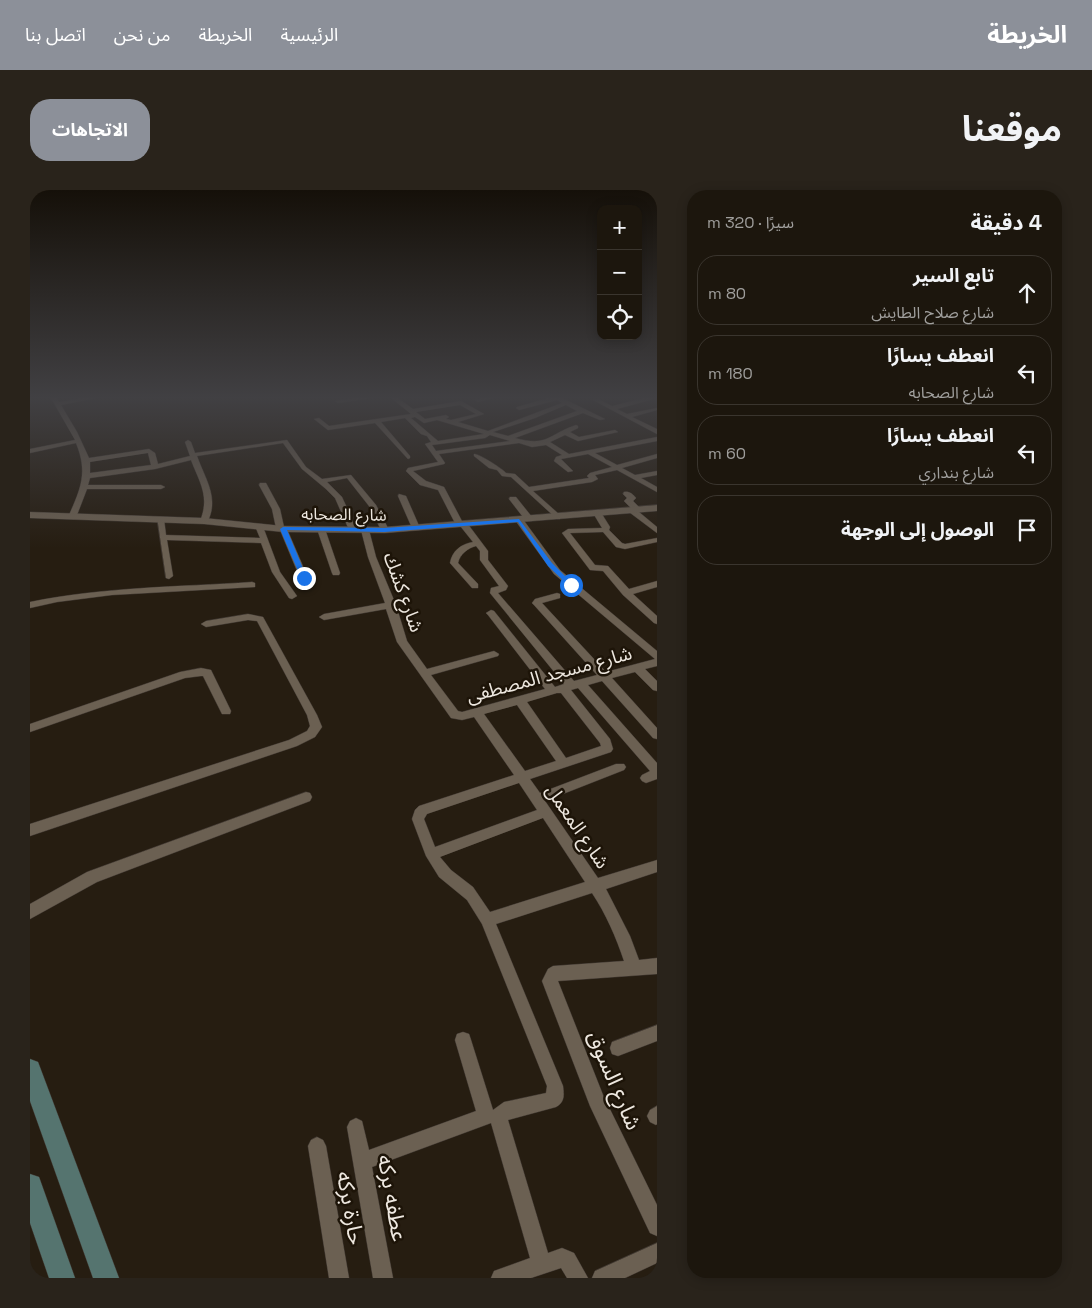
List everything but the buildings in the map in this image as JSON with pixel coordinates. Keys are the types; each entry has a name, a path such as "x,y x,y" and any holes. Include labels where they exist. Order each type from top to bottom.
{"main road":[{"path":"30,1070 106,1278"},
{"path":"30,1186 62,1278"}],"street":[{"path":"30,451 50,447"},
{"path":"73,516 86,476 85,461 80,447"},
{"path":"190,447 209,498 204,521"},
{"path":"86,476 155,467 194,456 250,447"},
{"path":"289,447 304,468 329,487 342,502 353,530"},
{"path":"399,447 408,457"},
{"path":"430,447 442,463 409,471 423,483 441,489 462,525 484,551 484,560 498,575 504,587 494,590 494,593 568,688 608,747 605,750 564,764 423,810 419,814 418,819 432,854 440,868 450,879 465,888 476,900 487,920 556,1092 556,1098 550,1101 504,1111 498,1117 542,1264"},
{"path":"435,453 484,447"},
{"path":"489,453 524,447"},
{"path":"551,447 568,456"},
{"path":"570,471 557,461 558,458 616,447"},
{"path":"85,461 149,452 152,453 155,467"},
{"path":"589,452 657,490"},
{"path":"476,455 491,467 499,469 504,475 513,476 557,517"},
{"path":"529,489 592,480 594,479 591,476 592,474 657,456"},
{"path":"635,477 657,473"},
{"path":"321,481 349,476 373,506 384,530"},
{"path":"263,485 276,508 282,528 304,578"},
{"path":"84,487 161,486"},
{"path":"627,494 632,498 628,501 635,510 657,531"},
{"path":"402,496 416,528"},
{"path":"513,499 557,572 657,656"},
{"name":"شارع الصحابه","path":"30,515 204,521 282,528 384,530 657,508"},
{"path":"597,513 606,528 605,530 622,547 657,540"},
{"path":"160,519 169,576"},
{"path":"259,526 276,572 292,596"},
{"path":"321,529 336,574"},
{"name":"شارع كشك","path":"365,530 372,557 391,605 402,642 452,713"},
{"path":"605,530 568,531 566,533 578,548 578,552 593,568 605,568 626,592 657,620"},
{"path":"163,537 264,541"},
{"path":"475,586 454,563 454,560 464,546 478,543"},
{"path":"626,592 657,584"},
{"path":"30,605 101,593 252,585"},
{"path":"557,596 538,601 537,603 657,734"},
{"path":"324,617 391,605"},
{"path":"491,613 653,774"},
{"path":"30,830 293,743 311,734 316,727 312,715 260,619 248,617 206,624"},
{"path":"425,673 494,654"},
{"name":"شارع مسجد المصطفى","path":"452,713 458,716 476,712 657,662"},
{"path":"638,668 657,687"},
{"path":"30,728 184,675 201,672 207,673 226,711"},
{"path":"520,701 564,764"},
{"name":"شارع المعمل","path":"476,712 595,886 615,919 634,969"},
{"path":"537,799 620,767"},
{"path":"30,912 92,877 306,797"},
{"path":"432,854 546,812"},
{"path":"487,920 657,866"},
{"path":"634,969 657,966"},
{"name":"شارع السوق","path":"634,969 559,973 551,977 552,986 596,1100 657,1226"},
{"path":"618,1048 657,1034"},
{"path":"362,1162 486,1116 464,1040"},
{"name":"عطفه بركه","path":"356,1127 383,1278"},
{"name":"حارة بركه","path":"316,1146 339,1278"},
{"path":"602,1278 657,1253"},
{"path":"501,1278 564,1258 572,1265 578,1278"}],"route":[{"path":"304,578 283,529 384,530 519,520 550,564 571,585"}]}
